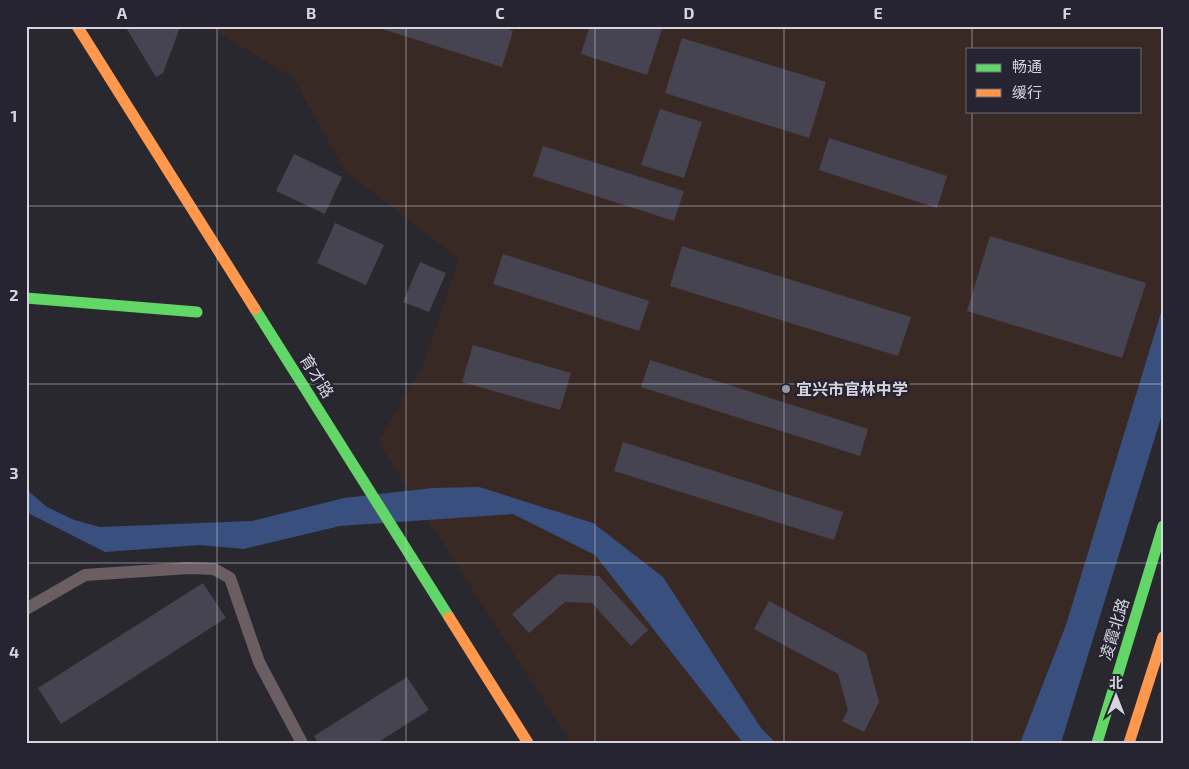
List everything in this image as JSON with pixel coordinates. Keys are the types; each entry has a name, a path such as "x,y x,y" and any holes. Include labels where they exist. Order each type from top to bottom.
{"street":[{"name":"育才路","path":"77,26 528,743"},
{"path":"26,298 197,312"},
{"name":"凌霞北路","path":"1097,743 1163,526"},
{"path":"1129,743 1163,637"}],"lane":[{"path":"26,609 85,575 189,568 214,569 230,578 260,662 302,743"}],"shaded area":[{"name":"宜兴市官林中学","path":"206,26 1163,26 1163,411 1061,743 571,743 378,442 422,367 459,259 345,171 293,77"}],"water":[{"path":"1163,306 1163,411 1061,743 1020,743 1066,625"},
{"path":"479,487 593,523 663,577 761,728 776,743 743,743 595,555 513,514 340,526 243,549 199,545 105,552 26,512 26,489 47,507 74,520 100,527 252,521 344,498 432,488"}],"building":[{"path":"125,26 177,26 179,30 163,73 156,77"},
{"path":"373,26 499,26 513,31 502,67"},
{"path":"590,26 663,26 647,75 581,54"},
{"path":"682,38 826,82 809,138 665,93"},
{"path":"660,109 702,122 684,178 641,165"},
{"path":"829,138 947,176 937,208 819,170"},
{"path":"543,146 684,191 674,221 533,176"},
{"path":"294,154 342,177 325,214 276,191"},
{"path":"335,223 384,245 366,285 317,263"},
{"path":"990,236 1146,283 1122,358 967,311"},
{"path":"682,246 911,317 898,356 670,286"},
{"path":"503,254 649,301 639,331 493,284"},
{"path":"420,262 446,273 429,312 403,302"},
{"path":"473,345 571,373 560,410 462,382"},
{"path":"650,360 868,429 860,456 641,387"},
{"path":"623,442 843,512 834,540 614,471"},
{"path":"558,574 599,576 648,630 631,646 592,603 565,602 529,633 512,614"},
{"path":"203,583 226,618 61,724 38,688"},
{"path":"769,601 866,653 879,702 864,732 842,721 848,710 838,674 754,629"},
{"path":"407,677 429,710 377,743 318,743 314,736"}],"traffic: fast":[{"path":"26,298 197,312"},
{"path":"255,309 449,617"},
{"path":"1097,743 1163,526"}],"traffic: slow":[{"path":"77,26 255,309"},
{"path":"449,617 528,743"},
{"path":"1129,743 1163,637"}],"place":[{"name":"宜兴市官林中学","path":"786,389"}]}
